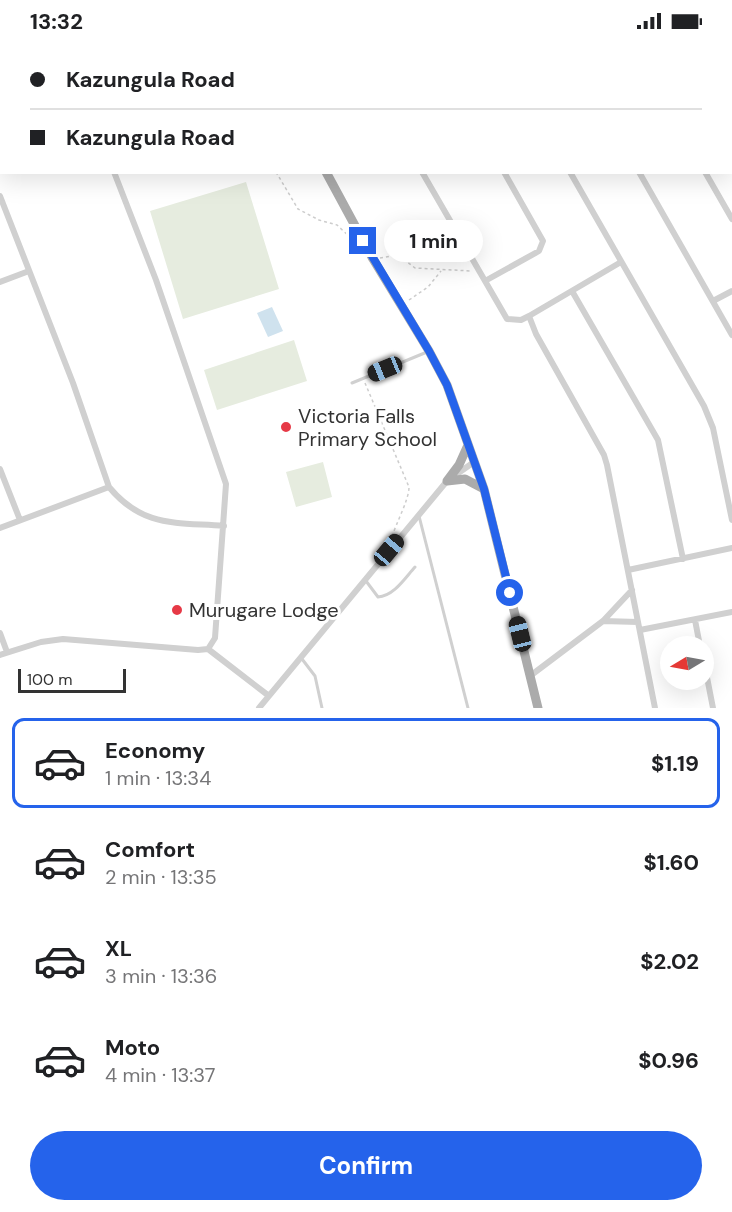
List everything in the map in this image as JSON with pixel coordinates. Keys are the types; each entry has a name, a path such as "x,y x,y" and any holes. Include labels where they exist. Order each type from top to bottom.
{"main road":[{"path":"327,174 373,259 447,385 484,489 538,708"},
{"path":"447,481 459,465 468,445"},
{"path":"447,481 465,479 484,489"}],"street":[{"path":"115,174 156,280 225,478 225,526 215,638 208,649"},
{"path":"423,174 507,319 521,320 529,316 621,261"},
{"path":"485,280 539,251 543,241 505,174"},
{"path":"571,174 704,406 713,428 732,520"},
{"path":"640,174 732,335"},
{"path":"706,174 732,219"},
{"path":"0,196 73,383 109,487 121,501 148,518 225,526"},
{"path":"0,282 29,271"},
{"path":"572,291 658,440 682,559"},
{"path":"712,301 732,291"},
{"path":"529,316 536,334 604,455 656,708"},
{"path":"259,708 447,481 474,462"},
{"path":"0,469 20,520"},
{"path":"0,528 109,487"},
{"path":"628,570 732,548"},
{"path":"530,676 603,621 632,590"},
{"path":"640,630 732,612"},
{"path":"695,620 698,636"},
{"path":"603,621 638,622"},
{"path":"0,633 7,652"},
{"path":"0,655 41,642 63,639 208,649 269,696"},
{"path":"709,690 712,708"}],"lane":[{"path":"352,383 429,351"},
{"path":"419,516 468,708"},
{"path":"364,580 378,597 384,596 416,567"},
{"path":"301,657 315,676 322,708"}],"path":[{"path":"277,174 298,209 319,220 337,225 356,243"},
{"path":"373,259 392,256 406,261 415,268 479,270"},
{"path":"401,306 428,287 441,270"},
{"path":"363,378 409,487 409,495 403,505 389,550"}],"shaded area":[{"path":"246,182 279,289 183,319 150,211"},
{"path":"294,340 307,381 217,410 204,370"},
{"path":"323,462 332,497 296,507 286,472"}],"water":[{"path":"272,307 283,331 268,337 257,313"}],"place":[{"name":"Victoria Falls Primary School","path":"286,427"},
{"name":"Murugare Lodge","path":"177,610"}],"route":[{"path":"363,241 447,385 484,489 510,593"}]}
